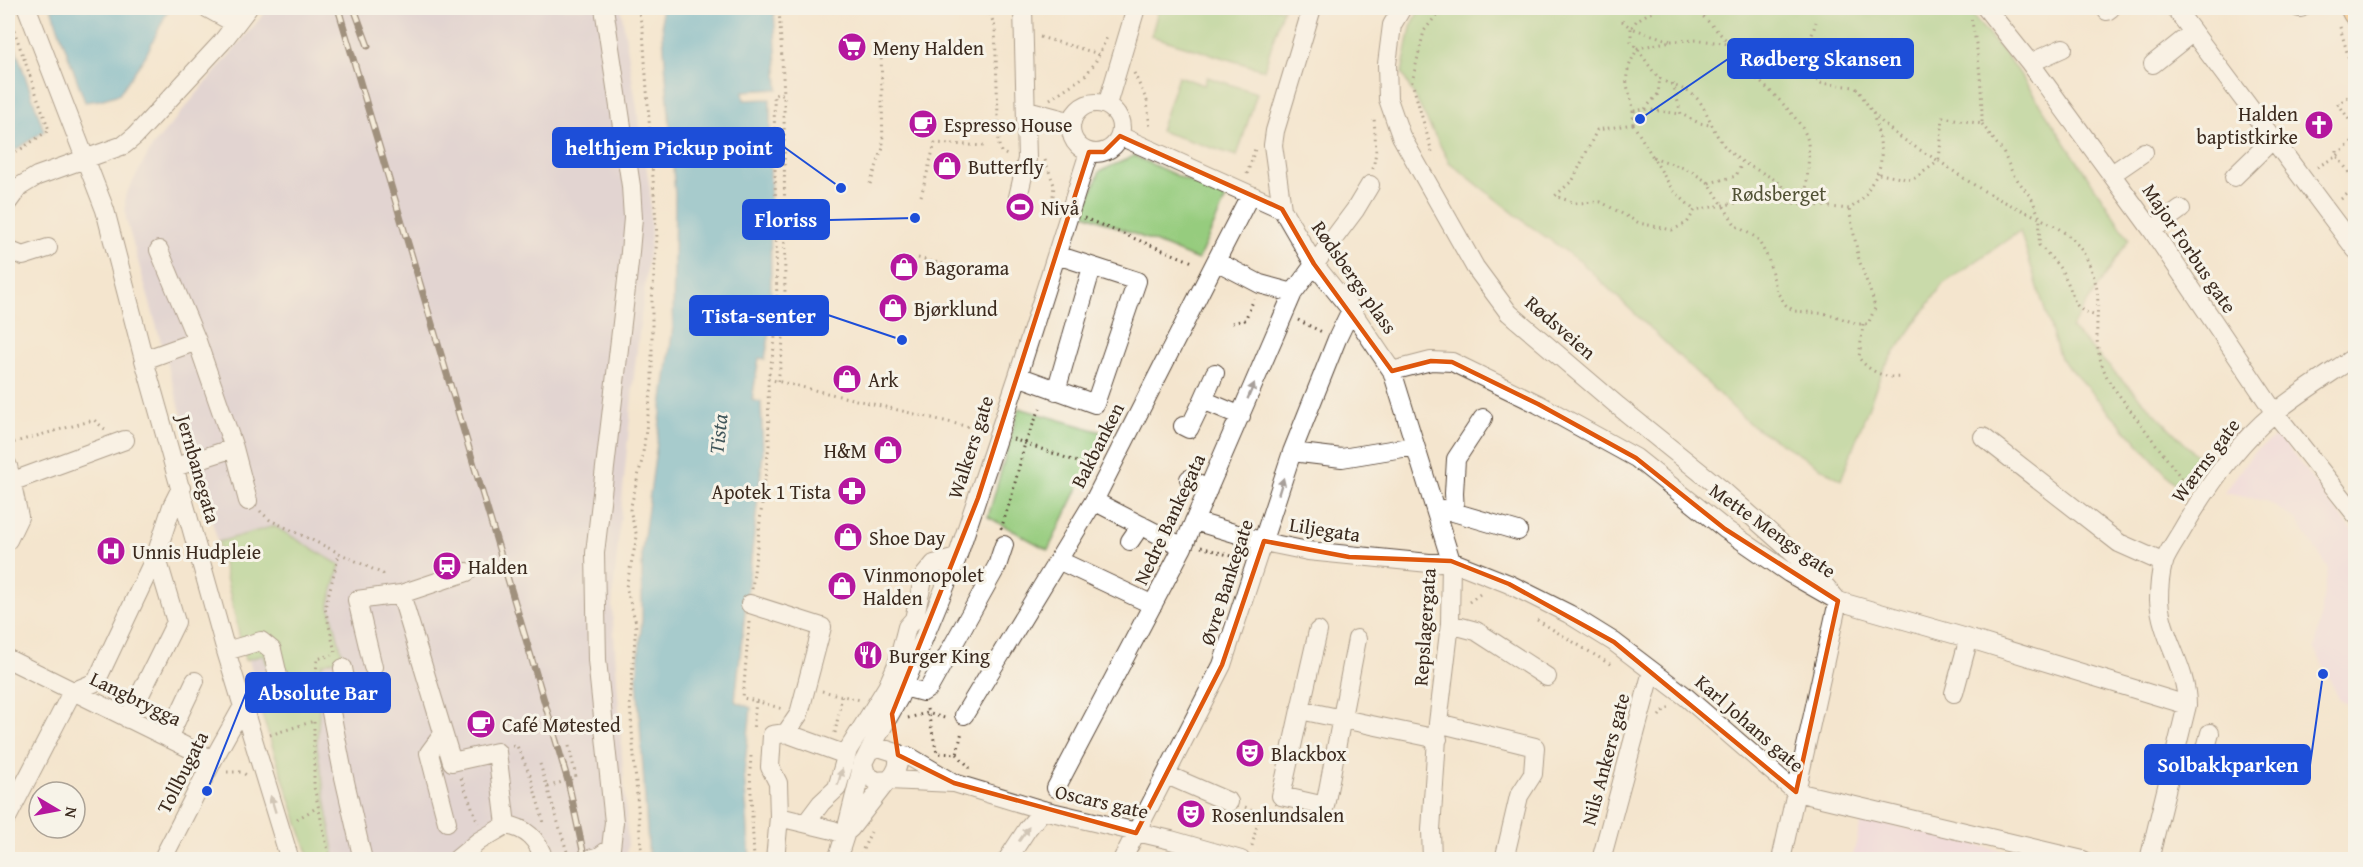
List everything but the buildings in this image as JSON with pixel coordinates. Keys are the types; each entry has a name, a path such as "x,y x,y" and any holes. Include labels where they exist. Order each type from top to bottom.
{"street":[{"name":"Jernbanegata","path":"27,8 105,210 144,360 226,651 291,860"},
{"path":"207,8 236,24"},
{"path":"8,202 20,188 37,176 124,145 135,136 248,8"},
{"path":"586,860 608,852 612,843 614,822 597,660 595,553 633,218 628,156 604,8"},
{"path":"1018,197 1027,159 1034,112 1023,8"},
{"path":"1107,105 1136,8"},
{"path":"1282,209 1272,145 1312,8"},
{"name":"Rødsveien","path":"1402,8 1392,26 1387,64 1388,99 1401,136 1475,267 1509,313 1618,406 1721,489 1810,568 1838,601"},
{"path":"2182,10 2193,32 2355,250"},
{"name":"Major Forbus gate","path":"1979,12 2030,63 2152,230 2275,413 2355,515"},
{"path":"2153,64 2193,32"},
{"path":"2030,63 2063,48"},
{"path":"1090,104 1107,105 1119,118 1120,136 1116,143 1104,152 1089,152 1078,146 1074,140 1072,122 1082,107 1090,104"},
{"path":"1034,112 1072,122"},
{"path":"1120,136 1282,209"},
{"path":"2234,177 2273,139"},
{"name":"Walkers gate","path":"899,716 904,687 957,558 1038,384 1057,255 1089,152"},
{"path":"2112,174 2144,152"},
{"name":"Nedre Bankegata","path":"1056,788 1187,545 1194,521 1293,293 1355,210 1370,185"},
{"name":"Bakbanken","path":"958,712 1058,561 1094,501 1100,471 1251,195"},
{"name":"Rødsbergs plass","path":"1282,209 1314,264 1351,310 1392,370"},
{"path":"2152,230 2181,209"},
{"path":"8,250 23,256 48,248"},
{"path":"159,250 197,341 234,448 248,501"},
{"path":"1057,255 1137,281 1095,404 1038,384 1092,267"},
{"path":"1213,266 1260,284 1293,293"},
{"name":"Øvre Bankegate","path":"1122,860 1222,665 1292,452 1337,339 1351,310"},
{"path":"144,360 197,341"},
{"name":"Wærns gate","path":"2149,860 2187,705 2183,674 2164,625 2159,602 2164,563 2199,502 2241,443 2275,413 2355,356"},
{"name":"Mette Mengs gate","path":"1392,370 1431,361 1452,362 1538,404 1636,458 1688,497 1725,529 1789,573 1838,601 2187,705"},
{"name":"Repslagergata","path":"1392,370 1451,561 1457,625 1438,731 1431,830 1432,860"},
{"path":"1183,426 1189,429 1215,373"},
{"path":"1203,400 1241,416"},
{"path":"1455,512 1456,459 1483,418"},
{"path":"1983,436 2119,543 2164,563"},
{"path":"8,540 19,517 9,477 119,442"},
{"path":"1292,452 1342,458 1416,446"},
{"path":"175,467 234,448"},
{"path":"1189,479 1208,490"},
{"path":"72,692 96,682 156,555 171,506 181,488"},
{"path":"1094,501 1187,545"},
{"path":"1436,507 1518,531"},
{"name":"Liljegata","path":"1194,521 1264,542 1308,551 1349,557 1429,563 1451,561"},
{"path":"1130,541 1141,525"},
{"path":"904,687 923,692 929,688 997,566 1004,545"},
{"path":"128,719 176,622 156,555"},
{"path":"806,823 821,803 837,788 848,750 887,687 898,662 907,627 914,619 924,576 934,564 957,558"},
{"path":"1058,561 1153,605"},
{"name":"Karl Johans gate","path":"1451,561 1509,584 1569,614 1614,642 1685,696 1796,792 2083,860"},
{"path":"373,667 357,600 401,594 467,572"},
{"path":"401,594 452,762 497,752 506,825"},
{"path":"1781,860 1838,601"},
{"path":"750,604 822,627 799,714 786,733"},
{"path":"937,608 952,615 963,626"},
{"path":"1457,625 1476,631 1547,677"},
{"path":"1318,631 1281,796 1325,806 1357,639"},
{"path":"1954,693 1967,638"},
{"path":"226,651 261,641 273,650 279,680"},
{"name":"Langbrygga","path":"8,659 213,760"},
{"path":"343,668 348,695 329,702 363,860"},
{"name":"Nils Ankers gate","path":"1601,860 1652,671"},
{"path":"168,738 195,681"},
{"name":"Langbrygga","path":"8,816 72,692"},
{"name":"Tollbugata","path":"162,860 243,706"},
{"path":"1300,710 1342,719 1438,731 1535,747 1533,774 1519,796 1504,860"},
{"path":"845,835 895,774 899,716"},
{"path":"837,860 866,757 899,716"},
{"path":"775,860 779,817 778,783 770,767 772,735 786,733 833,751"},
{"path":"2171,768 2197,769 2201,767 2210,733"},
{"path":"443,734 429,753 447,822"},
{"path":"866,757 878,747 898,754"},
{"name":"Oscars gate","path":"898,754 910,757 954,783 1043,810 1245,856"},
{"path":"866,757 866,774 876,781 888,780"},
{"path":"1167,774 1229,802"},
{"name":"Oscars gate","path":"888,780 954,783"},
{"path":"1007,860 1043,810"},
{"path":"779,817 845,835"},
{"path":"456,860 479,841 506,825 518,826 536,840 544,860"}],"path":[{"path":"638,8 644,31 657,237 652,301 652,385 642,460 630,510 637,537 626,587 636,623 630,705 642,860"},
{"path":"778,381 785,305 784,94 779,8"},
{"path":"988,8 995,27 999,145 1001,152 1007,155"},
{"path":"1428,184 1432,179 1431,150 1412,82 1424,31 1442,8"},
{"path":"1658,8 1637,20 1631,28 1631,42 1660,77 1683,87 1696,98 1703,106 1710,125 1727,149 1742,163 1780,183 1797,202"},
{"path":"1695,8 1730,44"},
{"path":"1979,12 1978,53 1982,124 2003,152 2013,174 2032,199 2040,218 2039,245 2057,264 2067,280 2071,296 2076,304 2086,313 2097,316"},
{"path":"8,13 49,130 8,158"},
{"path":"2349,13 2355,84"},
{"path":"1622,21 1631,28 1671,41"},
{"path":"1794,65 1809,44 1816,22"},
{"path":"1034,112 1085,76 1100,54 1109,32"},
{"path":"1036,36 1119,60 1136,74 1147,101 1150,133"},
{"path":"1700,39 1730,44 1777,57 1821,83 1855,87 1863,95 1873,113 1882,162 1879,174 1864,198 1849,209 1797,202 1758,200 1695,210 1672,189 1633,124 1634,111 1626,88 1625,76 1628,64 1638,48 1671,41 1700,39"},
{"path":"1738,47 1737,64 1753,74 1807,137 1805,203"},
{"path":"870,184 883,148 881,48"},
{"path":"1645,109 1658,94 1660,77"},
{"path":"1673,83 1681,114"},
{"path":"2355,91 2337,104 2355,130"},
{"path":"784,94 774,94 777,313 768,379 769,445 750,604 743,698 799,714"},
{"path":"1634,111 1645,109 1681,114 1699,123 1710,125"},
{"path":"1873,113 1911,146 2001,200 2068,233 2082,249 2096,284 2097,349 2102,368 2110,383 2199,502"},
{"path":"1879,174 1912,180 1939,161 1943,117 1982,124"},
{"path":"1633,124 1597,130 1573,180 1555,196 1575,203 1601,202 1639,224 1672,230 1687,223 1695,210"},
{"path":"2317,167 2355,138"},
{"path":"921,196 935,143 986,146"},
{"path":"1042,154 1054,185 1052,207"},
{"path":"2337,154 2355,182"},
{"path":"1653,157 1689,170 1709,183 1736,226 1757,238 1768,258 1777,292 1786,305 1794,311 1829,314 1858,324 1868,324 1875,308 1859,260 1849,209"},
{"path":"1709,183 1736,176 1742,163"},
{"path":"1071,213 1199,264 1213,266"},
{"path":"918,258 947,264"},
{"path":"1232,323 1245,320 1256,294"},
{"path":"1863,324 1859,358 1866,367 1883,375 1902,377"},
{"path":"768,379 982,430 986,419"},
{"path":"1004,545 1000,531 1012,495 1038,384"},
{"path":"8,444 94,420 106,428 119,442"},
{"path":"1007,437 1100,471"},
{"path":"1097,457 1100,471"},
{"path":"248,501 270,520 383,574 386,587 401,594"},
{"path":"1187,545 1243,560"},
{"path":"1457,625 1470,600 1482,592 1494,594"},
{"path":"1533,617 1621,670"},
{"path":"805,687 866,702"},
{"path":"929,688 927,713 937,753 957,754 958,712"},
{"path":"833,751 842,695"},
{"path":"753,736 756,701"},
{"path":"899,716 927,713 946,719 958,712"},
{"path":"946,719 958,712"},
{"path":"269,735 314,722"},
{"path":"548,787 576,777 569,746"},
{"path":"752,748 750,771 754,860"},
{"path":"540,764 570,860"},
{"path":"223,778 228,771 242,772 250,778"},
{"path":"1245,856 1260,813 1281,796"},
{"path":"296,819 318,807"},
{"path":"858,860 873,829"}],"highlighted area":[{"path":"1120,136 1282,209 1314,264 1392,371 1431,361 1452,362 1538,404 1636,458 1725,529 1838,601 1796,792 1614,642 1509,584 1451,561 1349,557 1264,541 1222,665 1136,833 954,783 898,755 892,714 978,498 1089,152 1104,152"}],"shaded area":[{"path":"269,8 621,8 650,190 651,237 635,366 612,605 628,846 625,859 555,859 550,843 506,825 453,847 435,859 310,859 269,736 218,542 126,219 125,196 152,147"},
{"path":"2278,435 2355,534 2355,708 2339,699 2315,649 2328,568 2296,520 2266,501 2224,493 2253,453"},
{"path":"1862,818 2037,859 1852,859"}],"green space":[{"path":"1159,8 1283,8 1264,70 1151,36"},
{"name":"Rødsberget","path":"1420,8 1966,8 2014,65 2129,239 2071,328 2201,460 2181,490 2060,358 2020,231 1943,284 1883,369 1841,480 1750,424 1581,262 1526,223 1449,162 1402,73 1411,27"},
{"path":"1178,76 1204,85 1207,77 1257,93 1237,156 1160,131"},
{"path":"1134,156 1226,198 1198,260 1083,213 1100,171"},
{"path":"1019,408 1105,433 1048,550 988,517"},
{"path":"274,526 340,565 329,604 343,657 322,664 317,746 335,859 310,859 256,697 275,691 264,655 245,660 218,542"}],"water":[{"path":"51,8 169,8 146,55 119,94 85,102"},
{"name":"Tista","path":"661,8 774,8 778,89 743,91 744,100 770,99 771,326 765,359 759,358 752,400 761,402 763,454 735,701 751,708 744,773 750,859 649,860 637,678 642,618 642,551 673,327 675,195"},
{"path":"8,26 44,131 8,155"}],"railway":[{"path":"338,8 568,781 585,860"},
{"path":"354,8 368,46"}],"place":[{"name":"Meny Halden","path":"852,47"},
{"name":"Rødberg Skansen","path":"1640,119"},
{"name":"Espresso House","path":"923,124"},
{"name":"Halden baptistkirke","path":"2319,125"},
{"name":"Butterfly","path":"947,166"},
{"name":"helthjem Pickup point","path":"841,188"},
{"name":"Nivå","path":"1020,207"},
{"name":"Floriss","path":"915,218"},
{"name":"Bagorama","path":"904,267"},
{"name":"Bjørklund","path":"893,308"},
{"name":"Tista-senter","path":"902,340"},
{"name":"Ark","path":"847,379"},
{"name":"H&M","path":"888,450"},
{"name":"Apotek 1 Tista","path":"852,491"},
{"name":"Shoe Day","path":"848,537"},
{"name":"Unnis Hudpleie","path":"111,551"},
{"name":"Halden","path":"447,566"},
{"name":"Vinmonopolet Halden","path":"842,586"},
{"name":"Burger King","path":"868,655"},
{"name":"Solbakkparken","path":"2323,674"},
{"name":"Café Møtested","path":"481,724"},
{"name":"Blackbox","path":"1250,753"},
{"name":"Absolute Bar","path":"207,791"},
{"name":"Rosenlundsalen","path":"1191,814"}]}
